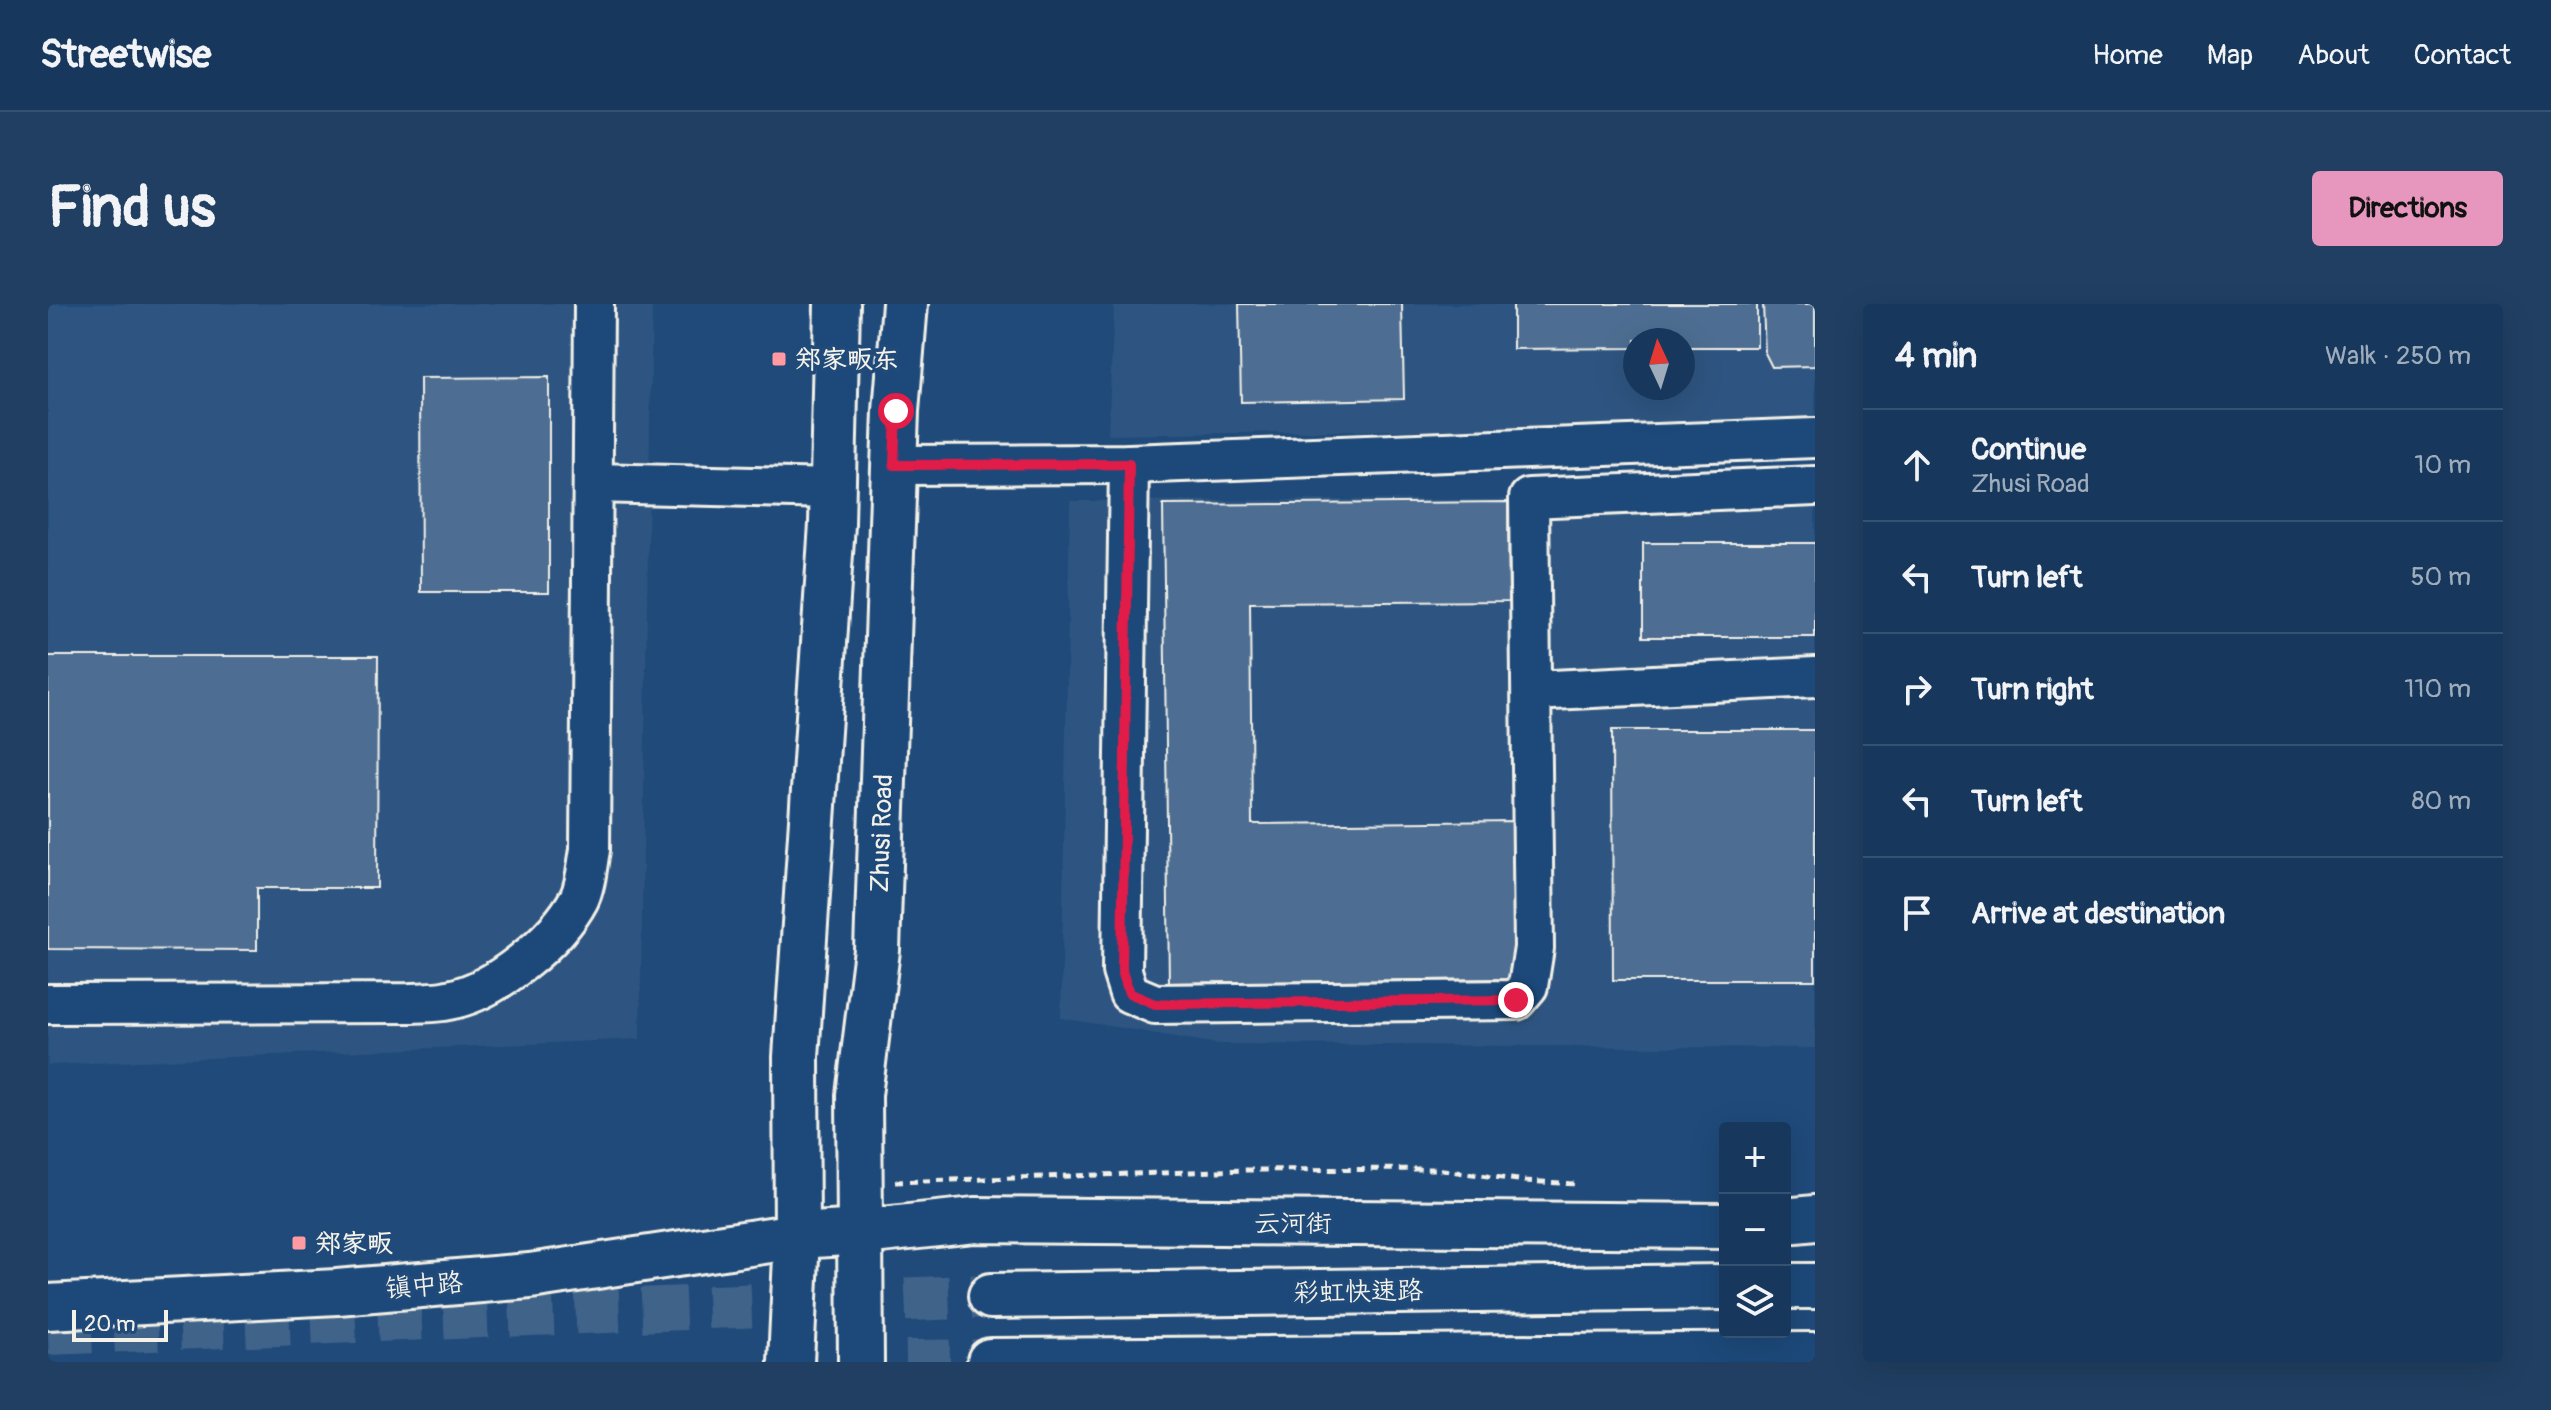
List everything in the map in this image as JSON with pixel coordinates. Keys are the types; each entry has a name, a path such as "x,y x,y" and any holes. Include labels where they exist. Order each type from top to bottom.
{"main road":[{"path":"791,1362 797,1236 796,1057 833,489 837,304"},
{"name":"Zhusi Road","path":"861,1362 859,1095 877,950 896,411 905,304"},
{"path":"1791,1223 1815,1218"},
{"name":"云河街","path":"797,1236 975,1220 1719,1226"},
{"path":"1791,1225 1815,1227"},
{"name":"镇中路","path":"48,1307 337,1292 530,1276 797,1236"},
{"path":"1791,1286 1815,1286"},
{"name":"彩虹快速路","path":"991,1296 1719,1287"},
{"path":"990,1361 1815,1355"}],"lane":[{"path":"48,1004 411,1003 450,1000 485,987 524,962 556,929 580,897 590,850 594,304"},
{"path":"894,465 1129,464 1815,438"},
{"path":"1129,464 1122,971 1129,993 1155,1004 1516,1000 1528,986 1534,948 1529,498 1815,486"},
{"path":"594,483 833,489"},
{"path":"1532,691 1815,677"}],"path":[{"path":"861,1184 1059,1175 1435,1169 1525,1181 1581,1184"}],"shaded area":[{"path":"48,304 652,304 640,1039 48,1065"},
{"path":"1114,304 1815,304 1815,424 1108,435"},
{"path":"1815,498 1815,1048 1218,1044 1061,1018 1070,501"}],"building":[{"path":"1239,304 1402,304 1404,399 1241,402"},
{"path":"1513,304 1757,304 1757,347 1695,347 1695,328 1623,328 1623,348 1513,349"},
{"path":"1763,304 1815,304 1815,366 1772,367 1765,353"},
{"path":"549,377 549,592 421,592 420,378"},
{"path":"1508,502 1509,601 1250,603 1252,824 1515,821 1517,979 1169,983 1163,505"},
{"path":"1643,543 1815,543 1815,637 1643,637"},
{"path":"48,656 378,656 377,888 257,888 257,950 48,949"},
{"path":"1612,730 1815,730 1815,980 1613,980"}],"tunnel":[{"path":"48,1333 991,1296"},
{"path":"906,1362 990,1361"}],"place":[{"name":"郑家畈东","path":"779,359"},
{"name":"郑家畈","path":"299,1243"}],"route":[{"path":"896,411 894,465 1129,464 1122,971 1129,993 1155,1004 1516,1000"}]}
